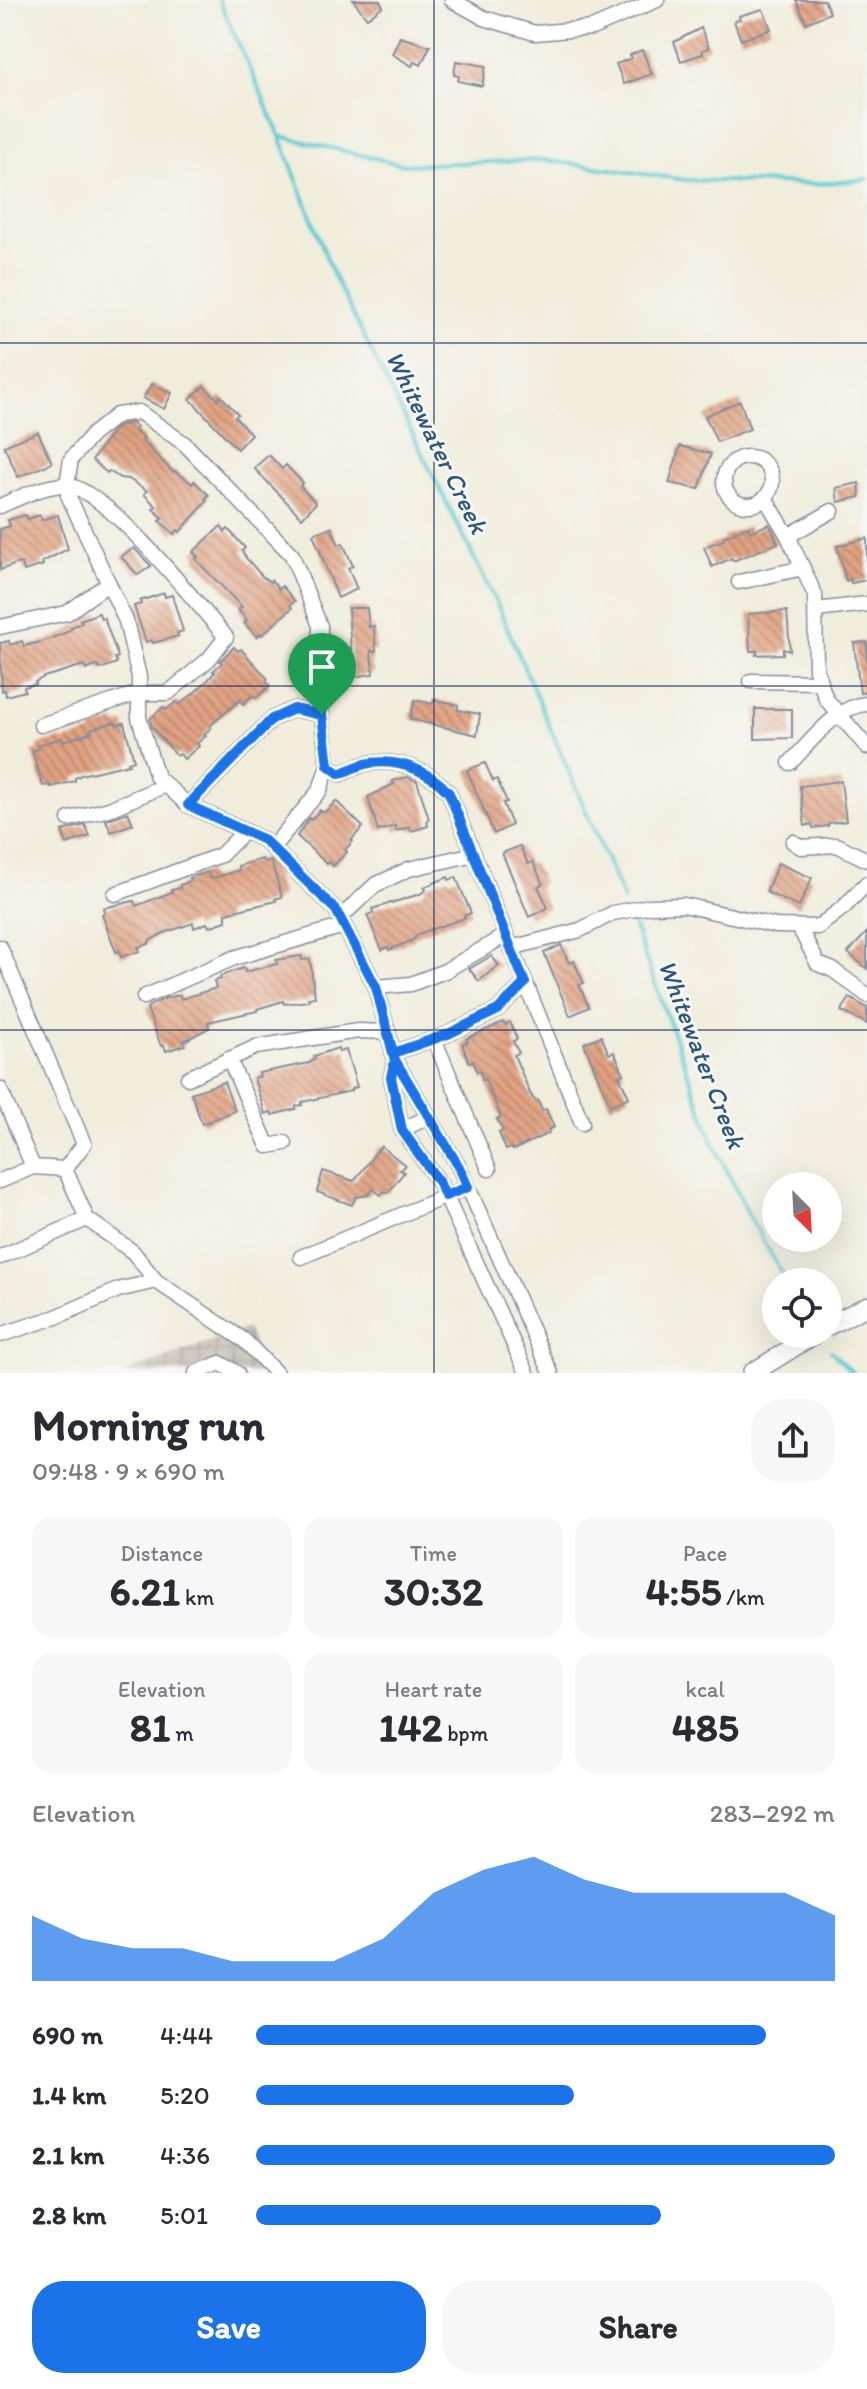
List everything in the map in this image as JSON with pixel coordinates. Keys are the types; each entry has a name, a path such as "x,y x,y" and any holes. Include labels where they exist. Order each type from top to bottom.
{"main road":[{"path":"842,1319 867,1306"},
{"path":"752,1373 792,1348"}],"street":[{"path":"452,0 484,18 535,33 592,28 657,0"},
{"path":"272,848 320,790 328,765 322,715 320,626 292,555 185,444 139,412 117,415 92,435 71,459 68,495 126,621 139,677 139,718 157,777 188,805 264,840 272,848 336,910 376,987 394,1056 456,1162 551,1373"},
{"path":"0,506 44,489 67,485 103,503 226,637 209,659 168,693 139,693 41,725"},
{"path":"765,498 788,536 815,595 816,670 826,699 867,747"},
{"path":"788,536 832,511"},
{"path":"739,582 803,568"},
{"path":"0,627 67,613 109,583"},
{"path":"816,610 867,604"},
{"path":"751,681 820,682"},
{"path":"790,763 840,714 857,705 867,704"},
{"path":"188,805 272,719 294,709 322,715"},
{"path":"328,765 340,774 369,763 405,764 437,779 449,793 582,1123"},
{"path":"69,819 109,809 166,785"},
{"path":"115,894 221,855 245,831"},
{"path":"793,842 801,847 837,845 867,860"},
{"path":"144,997 234,958 342,922 375,885 409,869 474,854"},
{"path":"376,987 411,984 509,942 580,930 613,913 651,906 684,905 776,926 818,927 844,907 867,883"},
{"path":"799,927 818,964 833,970 867,995"},
{"path":"0,947 84,1144 65,1169"},
{"path":"394,1056 498,1010 525,983"},
{"path":"188,1078 256,1047 358,1031 388,1032"},
{"path":"434,1039 489,1169"},
{"path":"394,1056 391,1077 402,1130 440,1184 527,1373"},
{"path":"229,1059 268,1146 285,1143"},
{"path":"0,1089 33,1167"},
{"path":"418,1099 420,1121 456,1162"},
{"path":"402,1130 420,1121"},
{"path":"0,1181 33,1167 65,1169"},
{"path":"65,1169 87,1219 133,1252 156,1281 245,1341 276,1373"},
{"path":"301,1257 468,1187"},
{"path":"0,1257 87,1219"},
{"path":"0,1335 56,1317 118,1290 156,1281"},
{"path":"505,1325 526,1315"},
{"path":"196,1373 220,1363 237,1373"}],"shaded area":[{"path":"247,1328 266,1373 122,1373"}],"building":[{"path":"353,0 379,0 383,6 367,18"},
{"path":"796,0 824,0 830,13 806,23"},
{"path":"763,9 771,29 741,40 734,21 740,19 739,16"},
{"path":"701,28 709,48 702,50 703,54 681,61 674,42"},
{"path":"400,37 430,46 421,65 414,62 412,66 392,54"},
{"path":"642,50 652,74 624,84 616,64"},
{"path":"456,61 486,66 482,86 458,81 459,76 454,75"},
{"path":"152,384 172,393 164,409 143,398"},
{"path":"204,386 218,400 221,396 251,434 237,449 190,399"},
{"path":"740,401 750,429 717,442 705,416"},
{"path":"132,423 137,427 134,430 144,438 142,441 173,472 192,484 194,481 209,495 180,532 178,530 174,534 160,521 163,518 153,509 156,506 144,494 147,491 129,479 120,478 109,471 107,473 92,460 113,431 121,425"},
{"path":"38,432 52,463 18,477 4,446"},
{"path":"680,446 711,454 699,489 669,483"},
{"path":"269,455 282,469 286,465 316,503 302,518 254,468"},
{"path":"859,483 860,497 838,502 836,488"},
{"path":"26,515 28,519 40,515 42,520 58,515 68,549 42,562 43,565 24,571 19,563 0,570 0,529 10,526 8,520"},
{"path":"769,524 778,543 712,567 704,547 748,526 750,532"},
{"path":"221,526 225,532 228,529 245,548 242,551 246,558 262,576 279,589 282,586 295,601 290,605 292,608 257,637 244,623 247,620 238,610 242,607 195,559 198,557 193,552"},
{"path":"331,527 339,545 343,543 353,566 348,568 357,589 338,598 313,534"},
{"path":"867,538 867,580 846,581 837,546"},
{"path":"134,548 151,566 138,575 121,557"},
{"path":"164,593 165,597 172,595 183,631 177,633 178,636 146,642 134,606"},
{"path":"348,608 367,608 369,627 374,626 376,651 371,651 373,674 353,677"},
{"path":"787,611 790,651 783,649 783,654 756,655 757,651 750,651 748,614"},
{"path":"99,613 101,619 104,618 118,657 115,658 117,663 86,670 84,665 44,677 36,684 24,687 25,691 6,696 5,690 2,691 0,643 9,641 10,645 22,641 24,646 41,642 63,634 82,623 80,620"},
{"path":"867,642 867,692 860,693 854,643"},
{"path":"234,647 238,651 241,649 268,679 266,681 270,686 256,698 253,695 243,704 240,700 210,726 204,734 206,736 197,743 199,746 184,759 180,754 177,756 152,727 150,719 163,707 166,710 176,702 179,705 193,694"},
{"path":"415,700 433,704 434,700 447,702 458,705 458,710 480,714 477,735 410,719"},
{"path":"755,709 792,709 792,738 755,739"},
{"path":"115,722 117,725 124,723 134,760 129,764 81,775 75,781 43,786 32,751 39,749 38,745 80,736 92,732 91,729"},
{"path":"485,763 493,781 497,779 512,825 494,834 467,770"},
{"path":"407,777 417,781 429,819 428,826 396,831 395,826 378,831 368,797 394,784 393,781"},
{"path":"841,781 846,821 813,828 812,824 805,826 800,786"},
{"path":"336,801 363,827 351,840 345,850 347,852 333,866 297,836 309,818 311,820 320,810 324,813"},
{"path":"128,812 133,824 111,832 106,820"},
{"path":"85,825 90,836 67,844 62,831"},
{"path":"520,846 528,864 533,862 543,884 538,886 548,908 529,917 502,853"},
{"path":"262,859 264,862 271,861 282,897 276,901 226,913 226,921 209,927 207,923 194,928 193,923 164,933 149,941 149,944 138,947 140,951 121,957 119,951 116,952 102,914 105,913 103,908 134,901 136,906 180,888 180,885 191,881 190,878 208,872 210,878 214,878"},
{"path":"778,863 812,878 799,907 766,892"},
{"path":"448,877 449,880 456,877 471,913 465,918 418,934 413,940 389,950 388,947 382,950 367,915 373,913 372,909 420,894 426,890 424,887"},
{"path":"867,932 867,969 848,953"},
{"path":"561,945 569,963 574,961 584,983 579,985 589,1007 570,1016 544,953"},
{"path":"301,956 302,960 310,959 315,997 308,998 309,1001 284,1004 283,1001 257,1011 208,1022 209,1028 184,1041 185,1045 166,1051 164,1045 161,1046 147,1008 149,1006 166,998 180,995 181,999 216,988 214,981 231,972 244,968 245,972 277,964 276,960"},
{"path":"491,956 499,965 479,981 469,969"},
{"path":"850,998 867,1008 867,1024 841,1011"},
{"path":"503,1022 505,1025 510,1022 517,1039 513,1041 519,1053 514,1055 530,1093 535,1101 538,1100 542,1111 546,1109 554,1127 548,1130 549,1133 513,1150 506,1150 499,1133 503,1131 497,1119 501,1117 485,1079 480,1071 477,1072 473,1061 469,1062 462,1044 468,1042 466,1039"},
{"path":"601,1036 609,1054 614,1052 624,1074 619,1076 629,1097 610,1106 584,1043"},
{"path":"338,1048 339,1052 346,1050 357,1087 302,1102 296,1109 265,1114 254,1078 260,1076 259,1073 309,1063 315,1059 314,1056"},
{"path":"224,1082 235,1111 202,1124 191,1093"},
{"path":"381,1146 405,1165 400,1170 404,1172 388,1193 384,1191 381,1195 373,1189 368,1195 356,1197 352,1205 317,1192 323,1171 354,1181"}],"waterway":[{"name":"Whitewater Creek","path":"219,0 280,136 333,274 497,604 624,900"},
{"path":"280,136 404,165 545,160 686,180 817,184 867,179"},
{"name":"Whitewater Creek","path":"632,921 714,1144 779,1268"},
{"name":"Whitewater Creek","path":"831,1351 853,1373"}],"route":[{"path":"322,715 294,709 272,719 188,805 264,840 336,910 376,987 393,1053 395,1060 468,1187 445,1196 402,1130 391,1077 395,1060 393,1053 448,1034 498,1010 525,983 449,793 437,779 405,764 369,763 340,774 328,765 322,715"}]}
